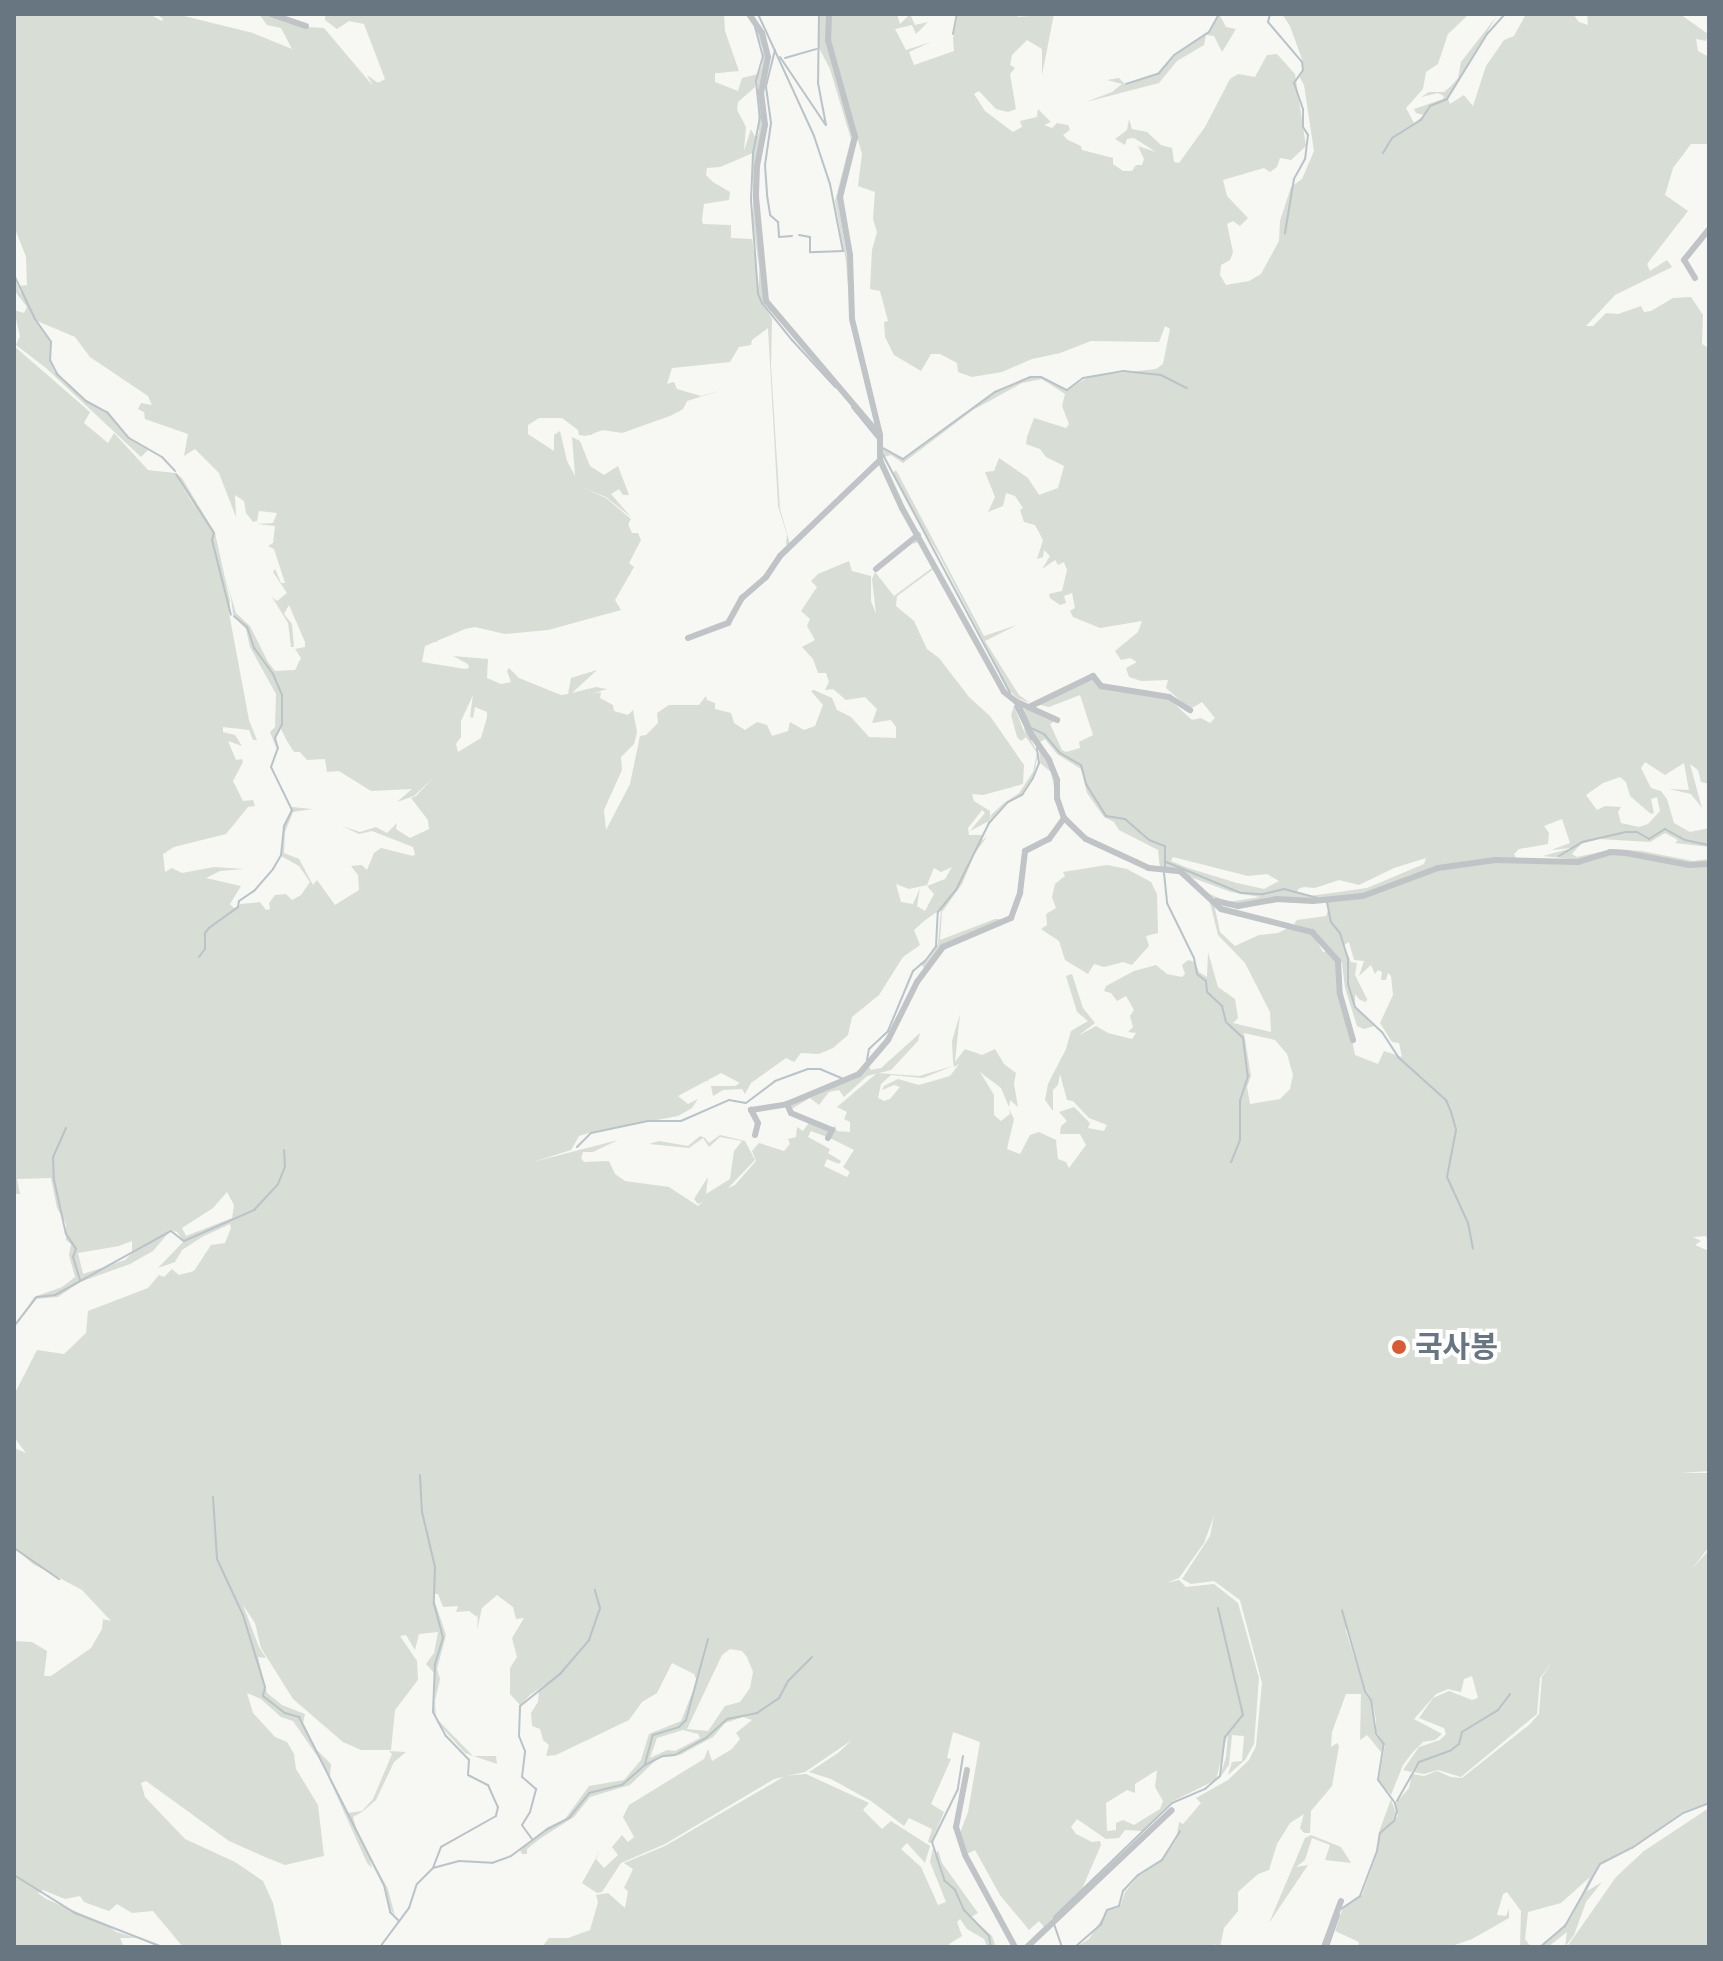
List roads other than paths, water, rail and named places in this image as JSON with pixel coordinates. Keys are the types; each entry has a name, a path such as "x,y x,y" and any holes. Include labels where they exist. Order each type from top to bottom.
{"street":[{"path":"271,14 306,26"},
{"path":"749,14 762,33 768,57 761,92 765,125 757,166 756,197 766,301 880,435"},
{"path":"829,14 828,40 855,137 840,197 851,268 852,319 880,435 880,460 1004,692 1017,702 1057,720"},
{"path":"1695,278 1684,260 1709,229"},
{"path":"688,638 728,623 742,598 766,577 780,556 880,460"},
{"path":"876,569 918,535"},
{"path":"1031,706 1093,676 1101,686 1169,697 1190,710"},
{"path":"1017,702 1054,772 1064,818 1086,839 1149,868 1180,871 1221,909 1304,928 1322,942 1340,966 1340,994 1353,1040"},
{"path":"755,1135 758,1123 751,1110 787,1104 826,1085 859,1074 888,1040 917,982 943,947 1011,918 1020,893 1025,851 1049,839 1064,818"},
{"path":"1207,897 1238,906 1276,899 1349,898 1438,868 1495,860 1585,861 1610,852 1638,854 1689,865 1709,864"},
{"path":"787,1104 791,1113 832,1130 828,1138"},
{"path":"967,1770 956,1827 965,1855 1015,1947"},
{"path":"1027,1947 1172,1810"},
{"path":"1324,1947 1341,1901"}],"waterway":[{"path":"758,14 814,136 830,184 843,251 810,252 810,237 799,235"},
{"path":"819,14 818,83 826,125"},
{"path":"953,34 957,14"},
{"path":"1126,84 1159,73 1174,55 1209,32 1219,14"},
{"path":"1270,14 1268,22 1302,62 1303,70 1294,83 1303,109 1303,127 1308,135 1305,159 1294,179 1285,233"},
{"path":"1383,153 1392,138 1421,120 1430,106 1447,99 1487,34 1505,14"},
{"path":"755,27 763,56 756,81 760,117 753,153 751,200 758,294 792,340 835,387"},
{"path":"785,58 817,49"},
{"path":"775,50 766,87 771,123 765,165 767,195 770,215 778,222 779,237 792,236"},
{"path":"780,57 825,124"},
{"path":"14,228 14,260"},
{"path":"14,275 35,319 51,342 50,360 57,374 86,401 107,412 129,438 162,457 175,471"},
{"path":"883,448 903,459 995,392 1031,377 1041,377 1067,390 1083,378 1123,371 1161,375 1187,388"},
{"path":"852,407 878,439"},
{"path":"882,453 1010,693"},
{"path":"176,474 214,533 212,540 231,615"},
{"path":"199,957 205,949 205,933 209,928 238,907 239,901 254,891 273,869 281,855 284,826 292,810 271,767 278,748 275,738 282,724 282,695 273,674 254,648 247,627 234,616"},
{"path":"1015,706 1031,739"},
{"path":"1031,728 1044,734 1060,753 1081,765 1086,784 1106,816 1125,819 1149,840 1165,846 1165,867"},
{"path":"867,1060 869,1049 888,1031 913,971 936,946 938,912 956,890 989,823 1008,802 1022,795 1033,778 1039,763 1037,748"},
{"path":"1559,856 1582,842 1626,832 1637,832 1649,839 1665,829 1685,840 1709,845"},
{"path":"1166,862 1241,893 1263,894 1284,889 1317,898"},
{"path":"1164,873 1167,903 1194,958 1197,974 1206,981 1207,992 1222,1006 1226,1022 1243,1038 1248,1076 1240,1101 1240,1140 1231,1162"},
{"path":"1327,902 1331,922 1340,933 1348,959 1348,984 1355,1007 1382,1032 1398,1057 1446,1100 1456,1130 1447,1177 1468,1223 1473,1249"},
{"path":"577,1147 591,1133 648,1121 681,1121 729,1100 746,1103 775,1081 808,1069 820,1069 841,1078"},
{"path":"66,1128 53,1157 54,1180 66,1234 76,1249 73,1257 80,1280"},
{"path":"14,1326 37,1297 55,1295 171,1231 184,1241 254,1210 278,1184 285,1167 284,1150"},
{"path":"420,1475 422,1512 435,1567 434,1604 443,1638 435,1664 433,1712 446,1736 469,1760 468,1775 488,1785 498,1807 496,1816 441,1847 433,1868"},
{"path":"213,1497 217,1559 243,1615 265,1687 263,1696 285,1713 299,1717 384,1885 390,1912 399,1921"},
{"path":"14,1548 59,1579"},
{"path":"532,1839 522,1825 530,1812 536,1789 522,1777 525,1751 519,1736 520,1706 560,1674 589,1640 600,1608 595,1590"},
{"path":"1054,1917 1172,1803 1205,1789 1220,1776 1225,1737 1243,1715 1218,1608"},
{"path":"1341,1909 1360,1896 1377,1851 1380,1833 1394,1821 1397,1812 1395,1803 1378,1780 1384,1744 1376,1734 1371,1700 1365,1691 1342,1610"},
{"path":"645,1764 653,1735 679,1727 686,1720 708,1639"},
{"path":"380,1947 409,1908 417,1884 433,1868 459,1861 492,1863 511,1856 546,1830 569,1818 589,1793 622,1785 645,1765 663,1756 675,1755 706,1738 727,1719 757,1713 779,1698 788,1681 812,1657"},
{"path":"1397,1801 1419,1762 1450,1751 1459,1744 1462,1732 1498,1710 1510,1694"},
{"path":"963,1756 958,1789 932,1842 944,1880 955,1890 964,1910 989,1936 991,1947"},
{"path":"1540,1947 1565,1926 1600,1864 1632,1848 1683,1813 1709,1803"},
{"path":"1075,1947 1101,1924 1107,1910 1119,1906 1123,1891 1138,1875 1162,1860 1180,1831"},
{"path":"14,1875 75,1913 162,1947"},
{"path":"1328,1947 1339,1915"},
{"path":"1054,1924 1062,1947"}],"place":[{"name":"국사봉","path":"1399,1347"}]}
